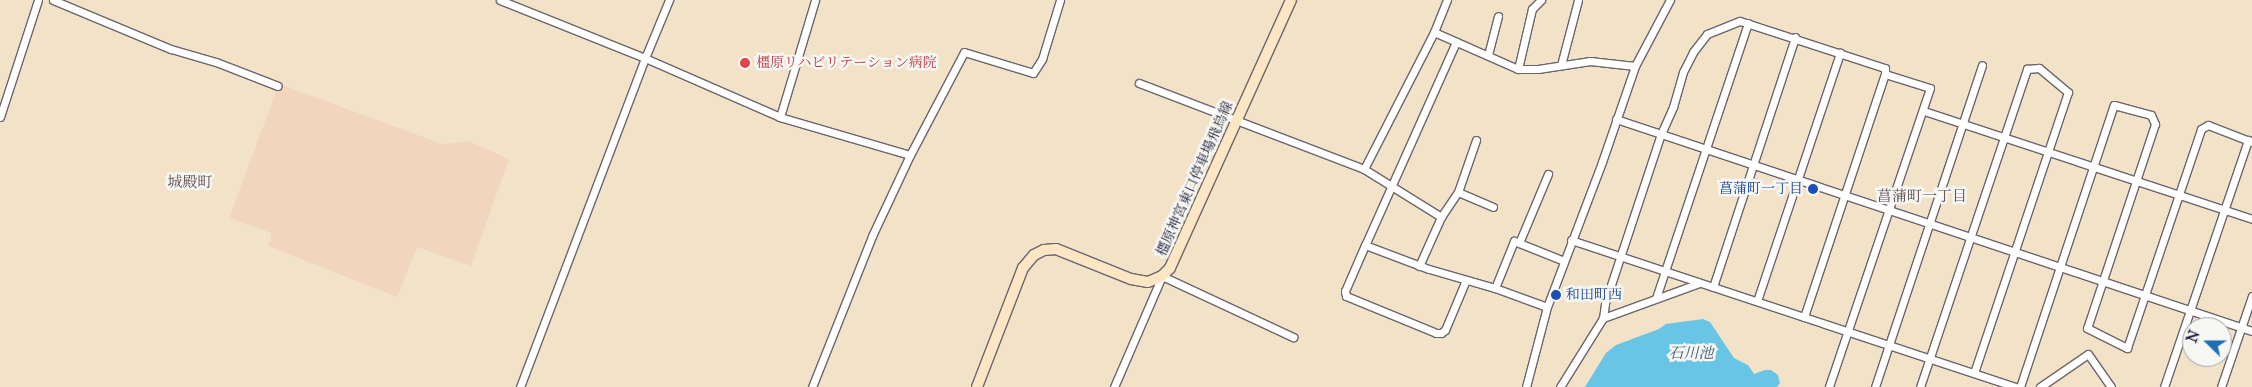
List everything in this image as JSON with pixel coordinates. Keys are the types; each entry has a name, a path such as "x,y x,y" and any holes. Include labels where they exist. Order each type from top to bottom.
{"main road":[{"name":"橿原神宮東口停車場飛鳥線","path":"977,387 1023,268 1034,255 1044,250 1056,249 1131,279 1148,282 1162,276 1173,263 1291,0"}],"street":[{"path":"0,117 38,0"},
{"path":"53,0 171,50 216,62 278,86"},
{"path":"500,0 645,58 780,117 910,155"},
{"path":"520,387 645,58 669,0"},
{"path":"780,117 815,0"},
{"path":"812,387 872,236 910,155 964,52 1033,73 1042,59 1060,0"},
{"path":"1364,169 1434,32 1448,0"},
{"path":"1518,69 1532,10 1541,0"},
{"path":"1561,65 1578,0"},
{"path":"1526,387 1548,307 1635,66 1670,0"},
{"path":"1488,55 1498,16"},
{"path":"1560,387 1603,318 1604,303 1661,134 1673,107 1683,72 1693,52 1706,34 1740,21 1795,37 1885,68 1804,317"},
{"path":"1656,298 1748,23"},
{"path":"1434,32 1525,71 1590,61 1635,66"},
{"path":"1714,287 1795,37"},
{"path":"1456,42 1345,291 1346,296 1436,333 1441,333 1445,330 1466,280"},
{"path":"1757,302 1840,52"},
{"path":"1875,387 1982,66"},
{"path":"1920,387 2027,69 2039,68 2068,92 1974,373"},
{"path":"1829,387 1930,88 1884,74"},
{"path":"1139,83 1364,169 1440,216"},
{"path":"2020,387 2114,105 2151,115 2155,124 2087,328 2127,348 2201,129 2208,125 2250,141 2224,210 2164,387"},
{"path":"1924,110 2252,219"},
{"path":"1616,119 2252,331"},
{"path":"1420,266 1440,216 1458,192 1476,140"},
{"path":"1519,243 1548,174"},
{"path":"1458,192 1493,207"},
{"path":"1572,240 2016,387"},
{"path":"1495,288 1514,241 1564,261"},
{"path":"1365,245 1420,266 1495,288 1548,307"},
{"path":"1114,387 1162,276 1293,337"},
{"path":"1603,318 1700,283"},
{"path":"2221,387 2252,296"},
{"path":"2040,387 2088,354 2112,387"}],"shaded area":[{"path":"279,84 442,144 468,141 509,159 471,266 417,247 397,297 268,246 272,233 229,218"}],"water":[{"name":"石川池","path":"1703,319 1710,322 1734,358 1748,365 1754,374 1771,370 1778,375 1780,383 1777,387 1585,387 1606,353 1616,345 1659,329 1666,324"}],"place":[{"name":"橿原リハビリテーション病院","path":"745,63"},
{"name":"菖蒲町一丁目","path":"1813,189"},
{"name":"和田町西","path":"1556,295"}],"district":[{"name":"城殿町","path":"190,183"},
{"name":"菖蒲町一丁目","path":"1922,197"}]}
